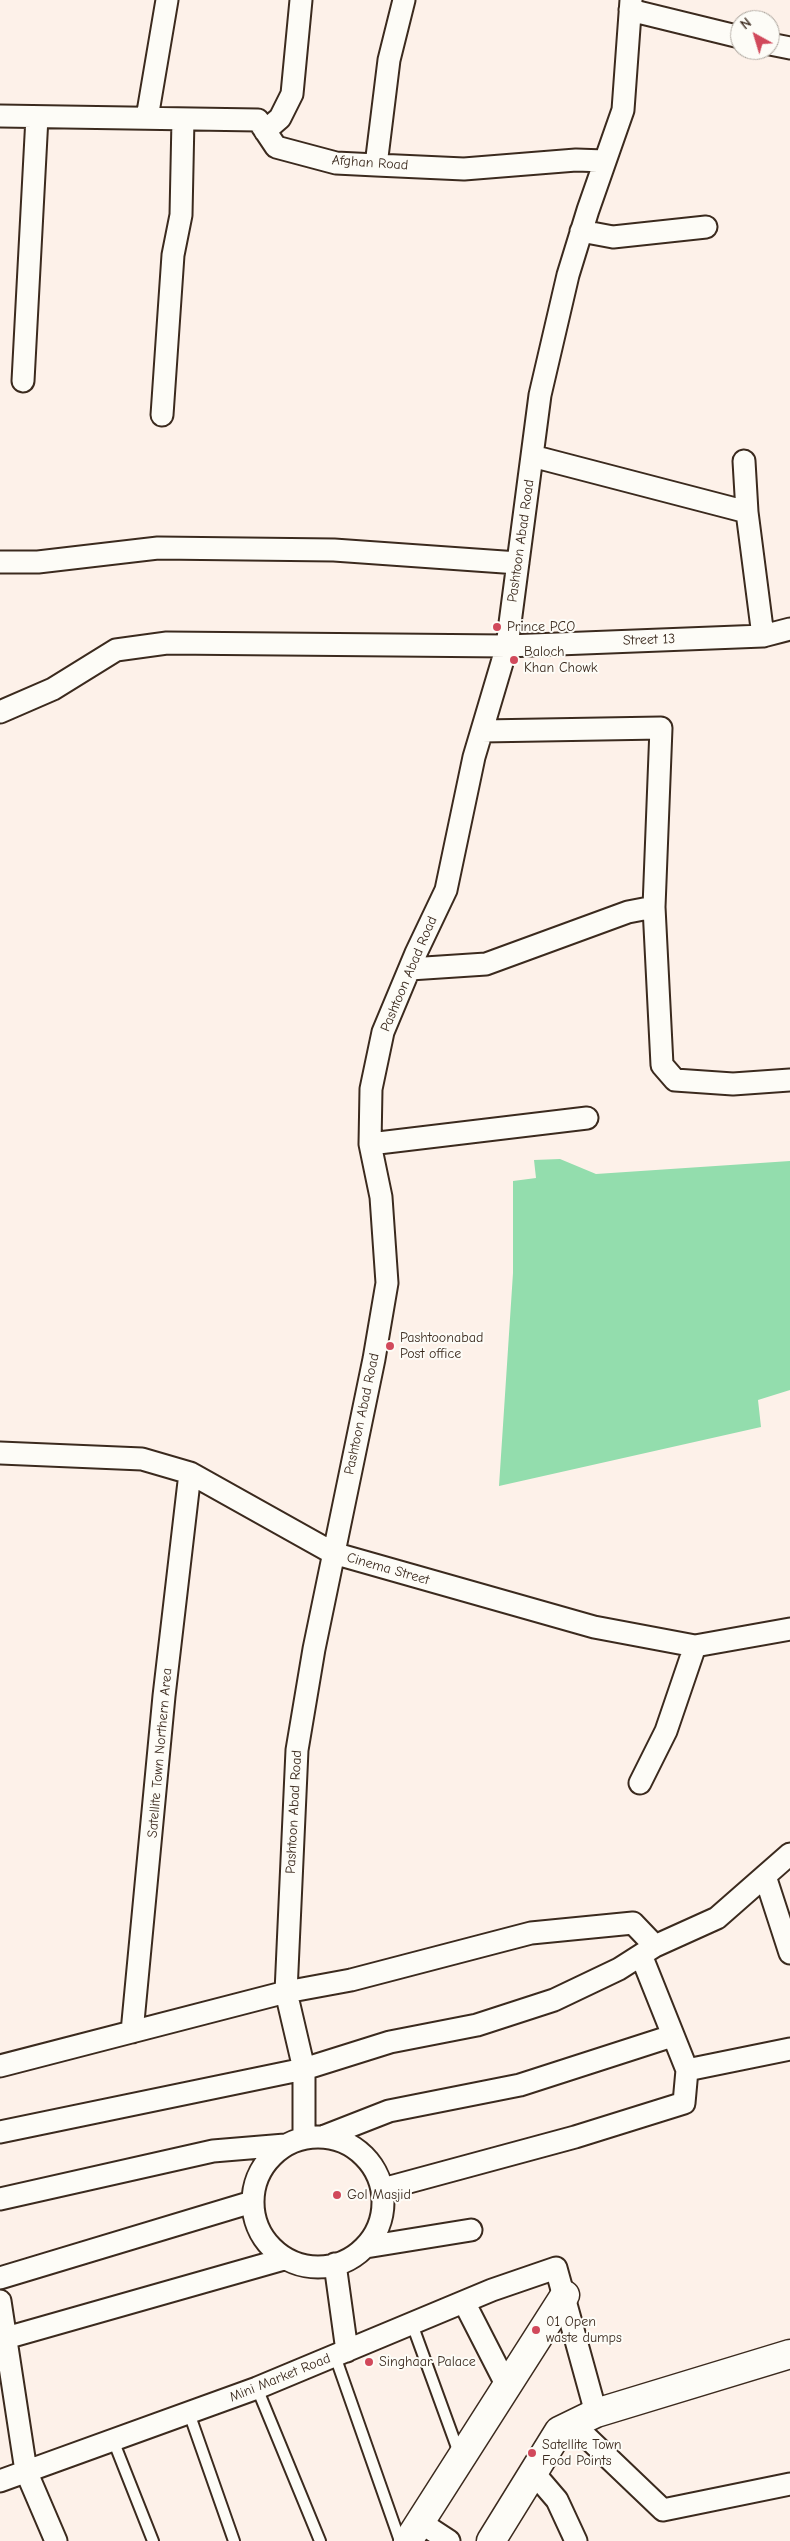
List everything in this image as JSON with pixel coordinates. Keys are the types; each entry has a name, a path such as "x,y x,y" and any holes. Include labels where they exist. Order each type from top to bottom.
{"street":[{"path":"147,118 167,0"},
{"path":"265,131 280,118 292,94 301,0"},
{"path":"376,165 389,60 404,0"},
{"path":"630,5 730,33"},
{"name":"Pashtoon Abad Road","path":"305,2140 304,2069 286,1992 297,1750 333,1553 374,1358 387,1283 381,1197 370,1144 371,1089 383,1032 446,890 474,757 507,646 540,395 568,276 581,231 623,110 630,5"},
{"name":"Afghan Road","path":"0,116 258,120 276,147 336,163 464,169 576,160 605,162"},
{"path":"23,382 37,117"},
{"path":"162,415 173,255 181,215 183,119"},
{"path":"581,231 612,238 706,227"},
{"path":"532,456 747,512"},
{"path":"744,461 747,512 762,636"},
{"path":"0,562 38,562 168,548 334,550 518,563"},
{"name":"Street 13","path":"0,712 53,690 116,650 167,643 507,646 762,636 790,629"},
{"path":"482,731 661,728 654,907 662,1065 675,1080 733,1084 790,1080"},
{"path":"410,969 486,964 619,915 654,907"},
{"path":"370,1144 587,1118"},
{"name":"Cinema Street","path":"0,1453 142,1460 190,1473 333,1553 594,1626 695,1646 790,1629"},
{"name":"Satellite Town Northern Area","path":"132,2032 164,1696 190,1473"},
{"path":"640,1783 666,1731 695,1646"},
{"path":"0,2132 304,2069 390,2042 476,2025 554,2000 619,1969 648,1950 717,1918 790,1854"},
{"path":"764,1876 790,1952"},
{"path":"0,2066 286,1992 352,1980 531,1932 633,1922 648,1950 672,2036 687,2070 684,2103 575,2137 383,2188"},
{"path":"0,2199 213,2152 305,2140 345,2142 363,2153 376,2169 383,2188 384,2210 378,2230 366,2247 350,2260 328,2267 306,2267 284,2259 263,2238 256,2224 252,2202 256,2180 267,2160 305,2140 389,2111 520,2085 672,2036"},
{"path":"687,2070 790,2049"},
{"path":"0,2278 252,2202"},
{"path":"366,2247 471,2230"},
{"path":"6,2338 284,2259"},
{"path":"335,2264 341,2353"},
{"name":"Mini Market Road","path":"0,2481 257,2388 464,2302 556,2268 565,2295"},
{"path":"449,2541 414,2531 565,2295"},
{"path":"565,2295 585,2418 663,2510 790,2484"},
{"path":"0,2301 6,2338 6,2375 26,2471 56,2541"},
{"path":"464,2302 507,2386"},
{"path":"490,2541 559,2431 585,2418 790,2354"},
{"path":"533,2472 557,2500 576,2541"}],"lane":[{"path":"412,2324 461,2458"},
{"path":"341,2353 400,2541"},
{"path":"257,2388 320,2541"},
{"path":"189,2413 234,2541"},
{"path":"113,2440 153,2541"}],"green space":[{"path":"560,1159 596,1174 790,1161 790,1390 758,1400 761,1427 499,1486 513,1273 513,1181 536,1178 534,1160"}],"place":[{"name":"Prince PCO","path":"497,627"},
{"name":"Baloch Khan Chowk","path":"514,660"},
{"name":"Pashtoonabad Post office","path":"390,1346"},
{"name":"Gol Masjid","path":"337,2195"},
{"name":"01 Open waste dumps","path":"536,2330"},
{"name":"Singhaar Palace","path":"369,2362"},
{"name":"Satellite Town Food Points","path":"532,2453"}]}
